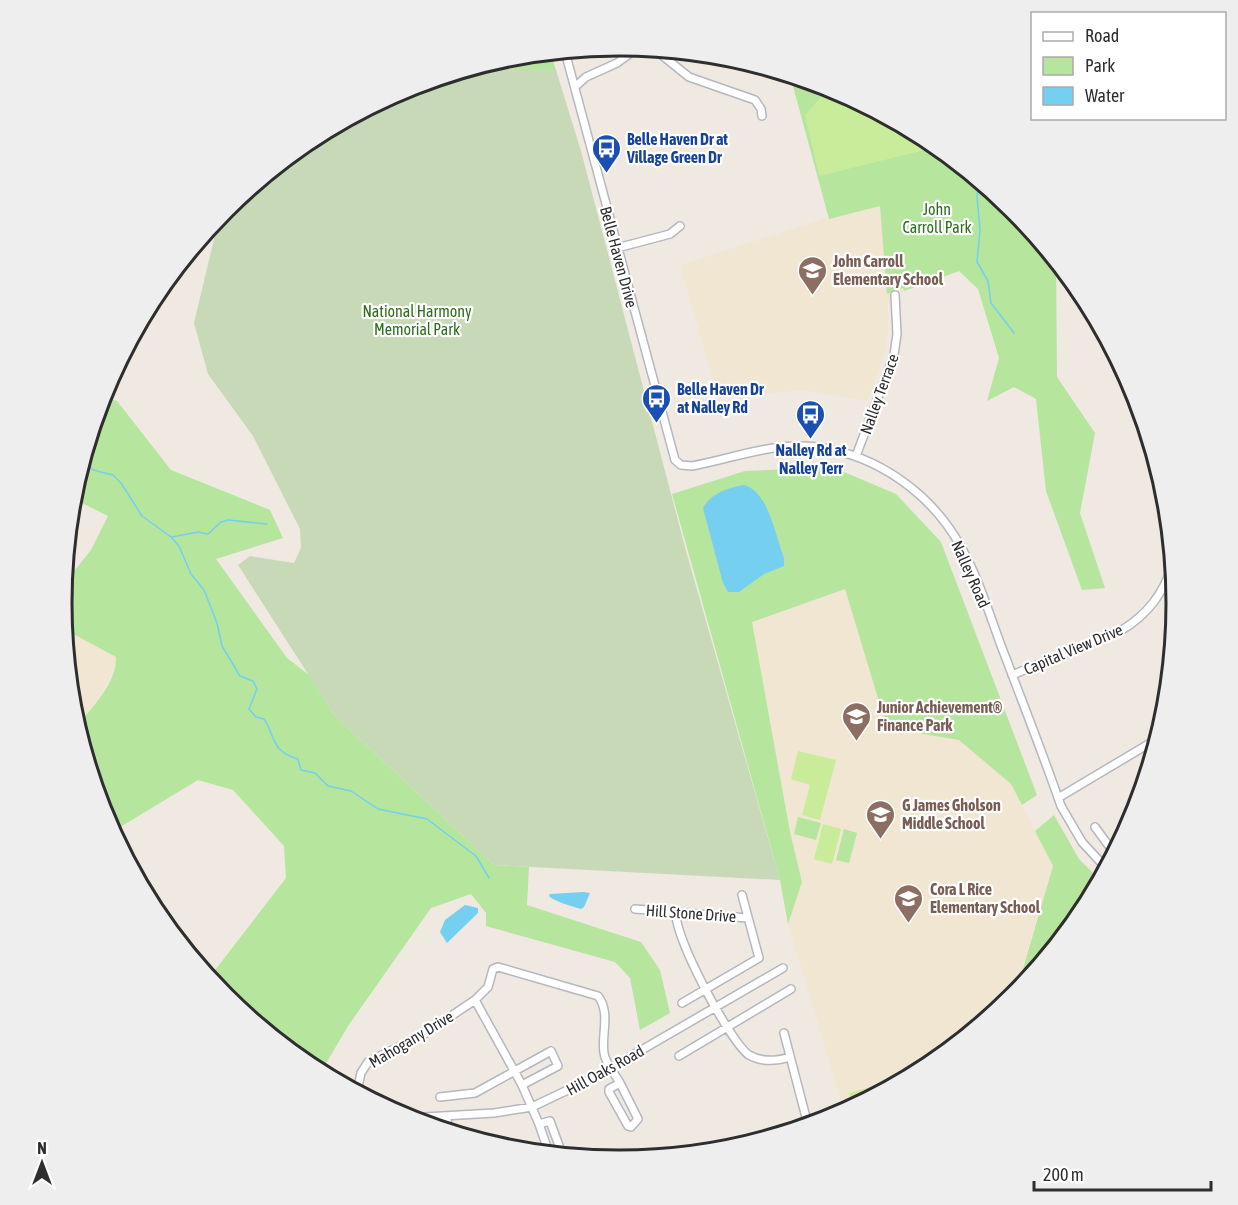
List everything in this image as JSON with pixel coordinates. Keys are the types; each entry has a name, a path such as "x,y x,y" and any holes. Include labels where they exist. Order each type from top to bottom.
{"street":[{"path":"576,86 586,77 626,56"},
{"path":"666,58 689,76 754,100 761,109 762,116"},
{"name":"Belle Haven Drive","path":"567,59 673,455"},
{"path":"617,248 670,234 680,226"},
{"name":"Nalley Terrace","path":"856,456 894,355 897,334 895,295"},
{"name":"Nalley Road","path":"673,455 679,464 688,466 777,447 817,447 856,456 907,483 946,525 962,547 1058,798 1082,842 1100,862"},
{"name":"Capital View Drive","path":"1012,675 1122,630 1138,620 1160,595 1165,582"},
{"path":"1058,798 1147,745"},
{"path":"1095,827 1109,846"},
{"path":"682,1003 759,958 742,895"},
{"name":"Hill Stone Drive","path":"635,909 748,918"},
{"path":"676,912 678,933 706,990 741,1047 753,1057 772,1060 790,1057"},
{"name":"Mahogany Drive","path":"359,1083 361,1073 368,1062 423,1035 475,1000 486,990 494,968 498,967 593,993 602,1004 606,1032 604,1053 611,1067"},
{"name":"Hill Oaks Road","path":"436,1117 495,1113 532,1107 575,1088 783,968"},
{"path":"679,1056 791,989"},
{"path":"475,1000 522,1085 546,1145"},
{"path":"784,1033 806,1116"},
{"path":"440,1097 475,1093 551,1051 558,1066 522,1085"},
{"path":"611,1067 637,1113 638,1119 631,1127 628,1126 609,1092 609,1089 620,1083"},
{"path":"447,1117 447,1121"},
{"path":"539,1124 550,1121 553,1123 560,1146"}],"shaded area":[{"path":"927,151 928,152 907,230 904,291 888,304 888,338 878,375 867,401 803,390 718,398 680,265 832,216"},
{"path":"845,589 887,728 959,740 1011,784 1053,866 1020,974 980,1014 923,1057 841,1102 788,924 802,881 790,832 751,622"},
{"path":"73,634 116,657 116,666 101,695 85,716"}],"green space":[{"path":"553,60 556,70 515,70 505,68"},
{"name":"National Harmony Memorial Park","path":"505,68 515,70 556,70 581,151 686,551 780,880 494,865 335,716 238,565 250,556 294,563 301,548 300,529 253,436 208,374 194,323 215,234 249,199 256,199 258,191 315,148 377,112 410,97 477,74"},
{"name":"John Carroll Park","path":"792,84 861,112 923,148 980,191 1006,216 1053,270 1056,274 1057,377 1095,433 1080,513 1105,588 1082,590 1046,491 1036,399 1014,387 987,401 999,358 978,289 959,271 904,291 903,288 887,294 880,206 829,219"},
{"path":"823,95 861,112 926,150 819,176 805,115"},
{"path":"259,191 257,199 249,199"},
{"path":"112,400 117,401 171,470 270,510 283,538 216,559 287,658 309,675 335,716 494,865 529,867 527,905 641,942 660,970 670,1013 640,1030 630,978 615,962 486,926 486,913 471,894 431,908 348,1026 326,1064 258,1014 215,970 286,878 284,846 233,790 198,780 121,827 101,778 85,717 108,685 116,657 73,634 72,602 73,573 91,550 108,516 82,503 91,461"},
{"path":"832,467 896,494 941,542 1037,795 1022,805 1011,784 959,740 887,728 845,589 752,622 790,832 802,882 788,924 780,880 672,494 745,471"},
{"path":"798,751 836,760 820,820 802,815 810,785 791,779"},
{"path":"1054,815 1079,859 1094,874 1053,935 1022,971 1053,866 1035,831"},
{"path":"798,817 821,823 816,840 794,834"},
{"path":"823,824 841,829 832,864 814,859"},
{"path":"844,829 857,833 849,863 836,860"},
{"path":"872,1087 851,1098 849,1093"}],"water":[{"path":"744,485 753,489 765,505 784,558 784,566 764,574 739,592 728,592 723,583 703,508 720,492"},
{"path":"590,893 581,909 549,896 550,894"},
{"path":"465,905 478,908 478,913 447,943 440,932 445,920"}],"waterway":[{"path":"978,189 980,230 977,262 988,281 991,303 1014,333"},
{"path":"90,467 113,475 121,483 142,516 171,537 179,546 191,574 204,590 217,623 222,646 240,676 253,681 257,689 249,709 256,717 264,719 278,747 289,756 298,759 301,770 315,773 328,786 351,791 378,809 427,819 476,856 489,878"},
{"path":"172,537 198,532 208,534 221,522 228,520 267,524"}],"place":[{"name":"Belle Haven Dr at Village Green Dr","path":"606,174"},
{"name":"John Carroll Elementary School","path":"812,296"},
{"name":"Belle Haven Dr at Nalley Rd","path":"656,424"},
{"name":"Nalley Rd at Nalley Terr","path":"811,440"},
{"name":"Junior Achievement® Finance Park","path":"856,742"},
{"name":"G James Gholson Middle School","path":"881,840"},
{"name":"Cora L Rice Elementary School","path":"909,924"}]}
